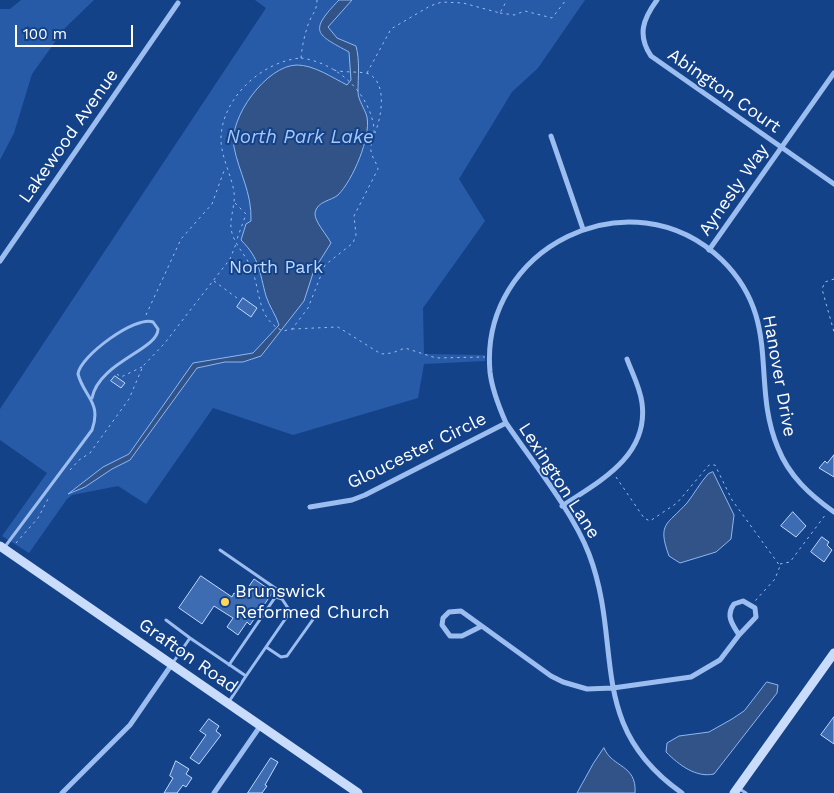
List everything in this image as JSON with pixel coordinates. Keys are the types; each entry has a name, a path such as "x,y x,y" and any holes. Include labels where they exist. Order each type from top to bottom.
{"street":[{"name":"Abington Court","path":"657,0 646,14 642,32 643,40 651,56 834,184"},
{"name":"Lakewood Avenue","path":"0,260 178,3"},
{"name":"Aynesly Way","path":"709,250 834,73"},
{"path":"551,136 583,229"},
{"name":"Hanover Drive","path":"583,229 618,222 651,224 683,234 709,250 731,270 755,312 763,343 769,415 777,447 792,474 803,487 832,511"},
{"name":"Lexington Lane","path":"583,229 553,244 527,266 508,293 495,323 490,357 494,391 506,423 583,539 595,572 613,688 621,720 633,745 652,769 682,793"},
{"path":"562,506 613,472 631,452 642,417 639,391 627,358"},
{"name":"Gloucester Circle","path":"310,507 352,500 365,495 506,423"},
{"name":"Grafton Road","path":"2,547 358,793"},
{"path":"480,627 456,638 450,636 442,626 443,618 448,612 454,610 468,616 480,627 563,682 587,689 613,688 684,678 698,674 725,656 739,635 756,617 755,608 752,604 738,602 731,608 730,621 739,635"},
{"path":"736,790 834,652"},
{"path":"62,793 130,725 172,664"},
{"path":"214,793 260,725"}],"lane":[{"path":"2,547 92,430 95,413 92,398 78,374 83,361 122,332 145,320 156,326 158,334 154,340 110,369 98,382 92,398"},
{"path":"220,550 278,590 290,611 228,703"},
{"path":"229,665 276,597 282,598"},
{"path":"266,646 281,657 288,656 319,610"},
{"path":"166,620 246,676"},
{"path":"172,664 190,638"},
{"path":"736,790 746,793"}],"path":[{"path":"301,58 309,22 317,10 317,0"},
{"path":"500,13 508,0"},
{"path":"367,73 391,29 430,6 442,2 463,2 500,13 514,15 524,11 552,18 566,0"},
{"path":"292,329 314,297 325,265 354,240 354,216 378,170 371,151 380,115 380,88 376,79 367,73 344,73 301,58 277,62 264,69 245,86 225,117 221,136 226,167 234,190 235,203 231,226 236,243 251,266 264,316 276,328 282,331 338,327 347,331 378,353 386,354 405,348 426,357 490,357"},
{"path":"331,69 349,81 360,92 369,109 374,134"},
{"path":"145,320 151,301 181,239 212,204 226,167"},
{"path":"110,369 121,377 143,366 164,344 230,259 246,214 235,203"},
{"path":"834,278 825,282 822,289 834,332"},
{"path":"213,280 241,301"},
{"path":"66,474 75,464 90,453 103,436 129,399 143,366"},
{"path":"613,472 644,518 650,521 677,503 704,471 714,464 736,507 779,564 780,571 775,579 752,604"},
{"path":"16,544 38,518 48,498"},
{"path":"779,564 790,562 832,511"}],"green space":[{"path":"21,0 94,0 65,28 32,74 14,133 0,160 0,9 10,9"},
{"name":"North Park","path":"255,0 585,0 538,68 512,92 459,179 485,221 423,308 424,354 485,355 485,361 424,364 418,398 293,435 213,408 146,504 118,486 72,495 67,499 29,553 2,536 47,473 0,440 0,409 266,8"}],"water":[{"name":"North Park Lake","path":"339,0 352,0 328,27 337,38 356,46 358,95 367,117 368,125 360,158 344,188 338,195 321,204 316,209 315,216 331,243 314,270 304,301 261,356 243,362 225,362 197,368 130,460 112,469 85,487 68,494 103,467 129,454 193,363 253,353 279,325 267,300 255,259 241,240 246,224 251,221 251,211 236,156 234,135 243,108 252,95 262,83 285,67 297,65 310,67 347,85 351,80 349,52 329,41 320,31 323,19"},
{"path":"713,472 734,515 731,539 716,552 680,563 669,556 664,537 666,525 687,503 708,474"},
{"path":"767,682 778,685 777,693 714,774 707,775 694,772 682,766 666,752 667,743 679,736 709,732 744,711"},
{"path":"604,748 612,759 628,771 635,784 635,793 577,793"}],"building":[{"path":"243,298 257,308 251,317 237,307"},
{"path":"115,376 125,383 121,388 111,381"},
{"path":"834,455 834,477 819,468"},
{"path":"793,512 806,526 796,537 781,526"},
{"path":"822,537 829,542 827,545 832,550 824,562 811,552"},
{"name":"Brunswick Reformed Church","path":"201,576 232,597 234,593 241,598 254,579 273,592 250,625 247,622 238,635 227,627 233,618 214,606 202,624 179,608"},
{"path":"834,717 834,744 821,735"},
{"path":"209,719 219,726 216,731 221,735 199,764 190,758 206,735 200,731"},
{"path":"271,758 278,762 265,785 267,786 262,793 248,793"},
{"path":"176,761 189,769 186,774 192,778 186,787 183,785 177,793 164,793 173,778 170,776"}],"place":[{"name":"Brunswick Reformed Church","path":"225,602"}]}
